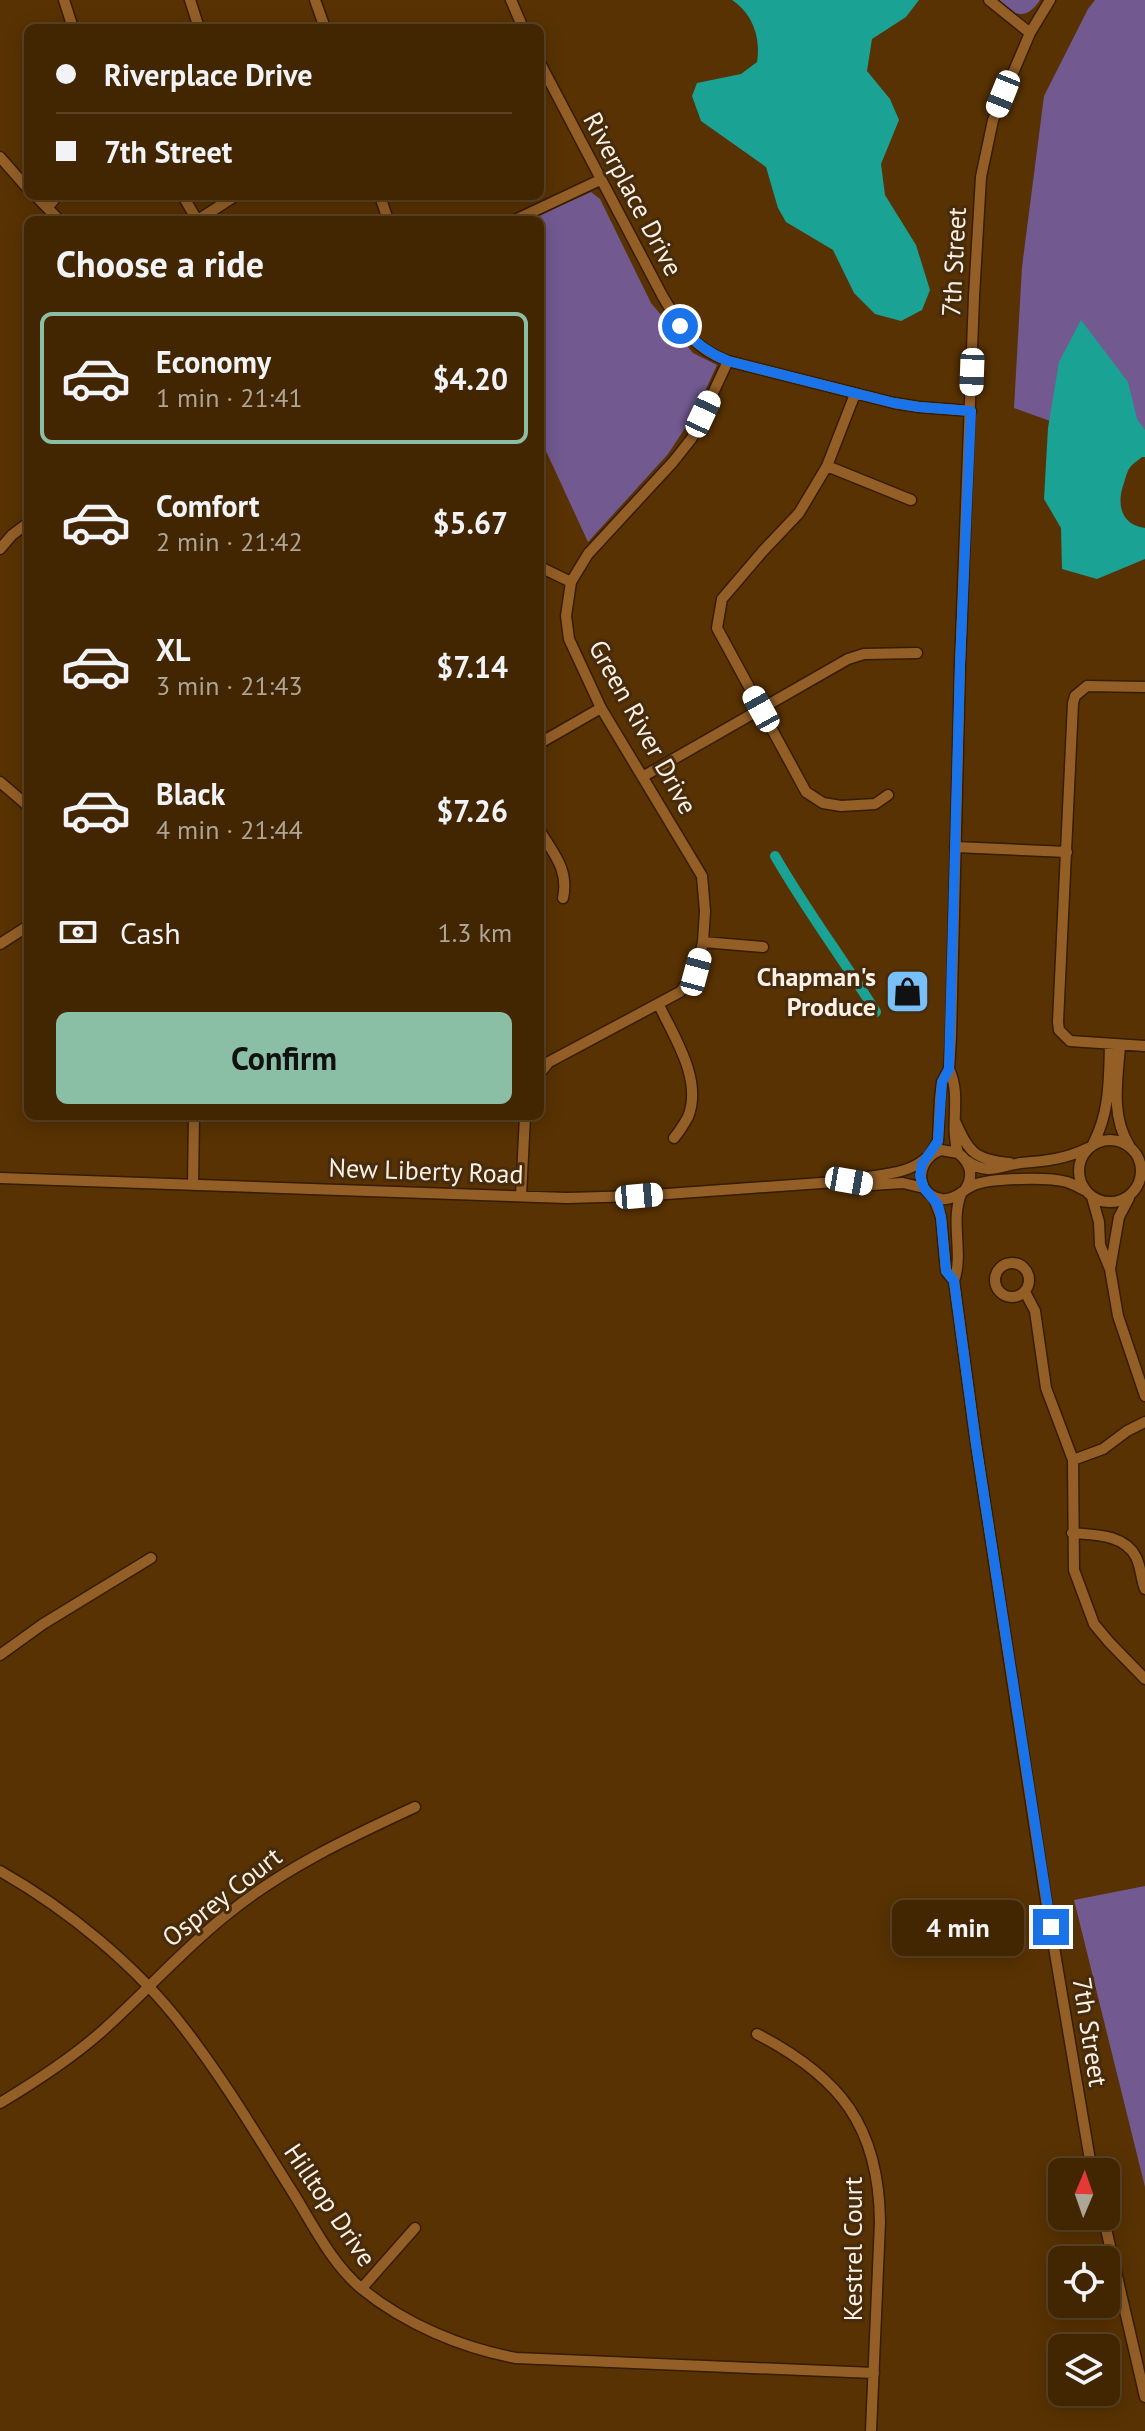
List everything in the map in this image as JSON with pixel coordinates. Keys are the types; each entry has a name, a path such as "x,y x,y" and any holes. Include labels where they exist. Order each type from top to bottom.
{"street":[{"path":"64,0 72,24"},
{"path":"190,0 198,24"},
{"path":"315,0 324,24"},
{"path":"511,0 521,24"},
{"path":"989,0 1030,33"},
{"name":"7th Street","path":"928,1157 938,1141 942,1082 949,1069 959,681 977,226 983,162 993,120 1030,33 1050,0"},
{"name":"Riverplace Drive","path":"544,71 680,326 693,341 728,361 855,394 919,407 971,411"},
{"path":"0,157 24,184"},
{"path":"524,216 600,180"},
{"path":"40,200 56,216"},
{"path":"48,207 54,200"},
{"path":"203,216 229,200"},
{"name":"Green River Drive","path":"544,1068 549,1062 680,992 696,972 703,942 705,911 702,876 601,708 569,639 566,616 571,582 588,554 692,438 728,361"},
{"path":"855,394 827,466 799,513 722,599 717,628 806,792 823,803 841,806 875,804 888,795"},
{"path":"827,466 911,500"},
{"path":"0,549 24,526"},
{"path":"544,569 571,582"},
{"path":"644,776 848,659 864,654 917,653"},
{"path":"1145,687 1096,684 1087,686 1075,696 1073,703 1059,1030 1070,1041 1145,1046"},
{"path":"544,741 601,708"},
{"path":"0,782 24,803"},
{"path":"544,838 562,869 566,884 563,898"},
{"path":"955,847 1067,852"},
{"path":"0,944 24,929"},
{"path":"703,942 763,947"},
{"path":"659,1005 684,1059 693,1088 688,1116 674,1138"},
{"path":"1115,1045 1104,1119 1079,1163 1078,1172 1099,1222 1100,1245 1110,1269 1121,1329 1145,1396"},
{"path":"1115,1045 1118,1120 1130,1147"},
{"path":"544,1056 549,1062"},
{"name":"7th Street","path":"949,1069 956,1083 954,1139 958,1153"},
{"path":"954,1118 963,1138 977,1157 1016,1164"},
{"path":"193,1185 194,1120"},
{"path":"521,1196 525,1120"},
{"path":"1110,1269 1119,1217 1140,1182 1141,1167 1136,1153 1116,1140 1100,1141 1056,1160 987,1170 975,1167 958,1153 941,1150 928,1157 920,1176 928,1192 944,1199 987,1182 1041,1179 1069,1182 1088,1194 1112,1203 1131,1195"},
{"name":"New Liberty Road","path":"0,1178 603,1198 849,1181 870,1175 905,1172 928,1157"},
{"path":"963,1192 970,1179 967,1161"},
{"name":"New Liberty Road","path":"849,1181 871,1185 905,1183 928,1192"},
{"name":"7th Street","path":"928,1192 941,1217 946,1271 954,1281"},
{"name":"7th Street","path":"963,1192 956,1210 957,1271 954,1281 1044,1885 1089,2158"},
{"path":"1025,1292 1035,1311 1046,1388 1073,1460 1074,1570 1094,1624 1145,1679"},
{"path":"1073,1460 1103,1449 1145,1422"},
{"path":"1072,1533 1106,1535 1125,1544 1137,1558 1145,1589"},
{"path":"0,1655 43,1624 151,1558"},
{"name":"Osprey Court","path":"0,2103 62,2064 99,2034 207,1931 264,1887 337,1844 415,1807"},
{"name":"Hilltop Drive","path":"0,1871 61,1909 109,1949 176,2017 215,2070 335,2259 362,2288 403,2316 478,2350 516,2358 874,2373"},
{"name":"Kestrel Court","path":"757,2034 798,2057 834,2088 859,2122 877,2171 880,2194 871,2431"},
{"path":"362,2288 415,2228"},
{"path":"1106,2230 1145,2397"}],"shaded area":[{"path":"996,0 1040,0 1029,11 1019,14"},
{"path":"1095,0 1145,0 1145,440 1095,437 1014,408 1022,267 1044,96"},
{"path":"591,192 600,199 651,303 693,353 717,365 695,413 668,454 588,542 544,447 544,216 538,216"},
{"path":"1145,1886 1145,2187 1074,1900"}],"water":[{"path":"732,0 919,0 906,17 872,39 867,71 890,99 899,120 881,164 885,195 916,245 930,290 922,310 901,321 875,314 854,293 833,250 786,222 778,208 766,167 701,121 692,96 697,83 741,74 757,62 758,44 754,27 745,12"},
{"path":"1081,320 1128,382 1137,419 1145,430 1145,457 1129,469 1121,506 1130,523 1145,528 1145,559 1097,579 1062,569 1061,528 1044,499 1048,428 1059,362"}],"waterway":[{"path":"775,856 876,1012"}],"place":[{"name":"Chapman's Produce","path":"907,992"}],"route":[{"path":"680,326 693,341 728,361 894,403 971,411 960,665 949,1069 942,1082 938,1141 922,1164 920,1176 924,1188 938,1205 946,1271 954,1281 976,1444 1051,1927"}]}
